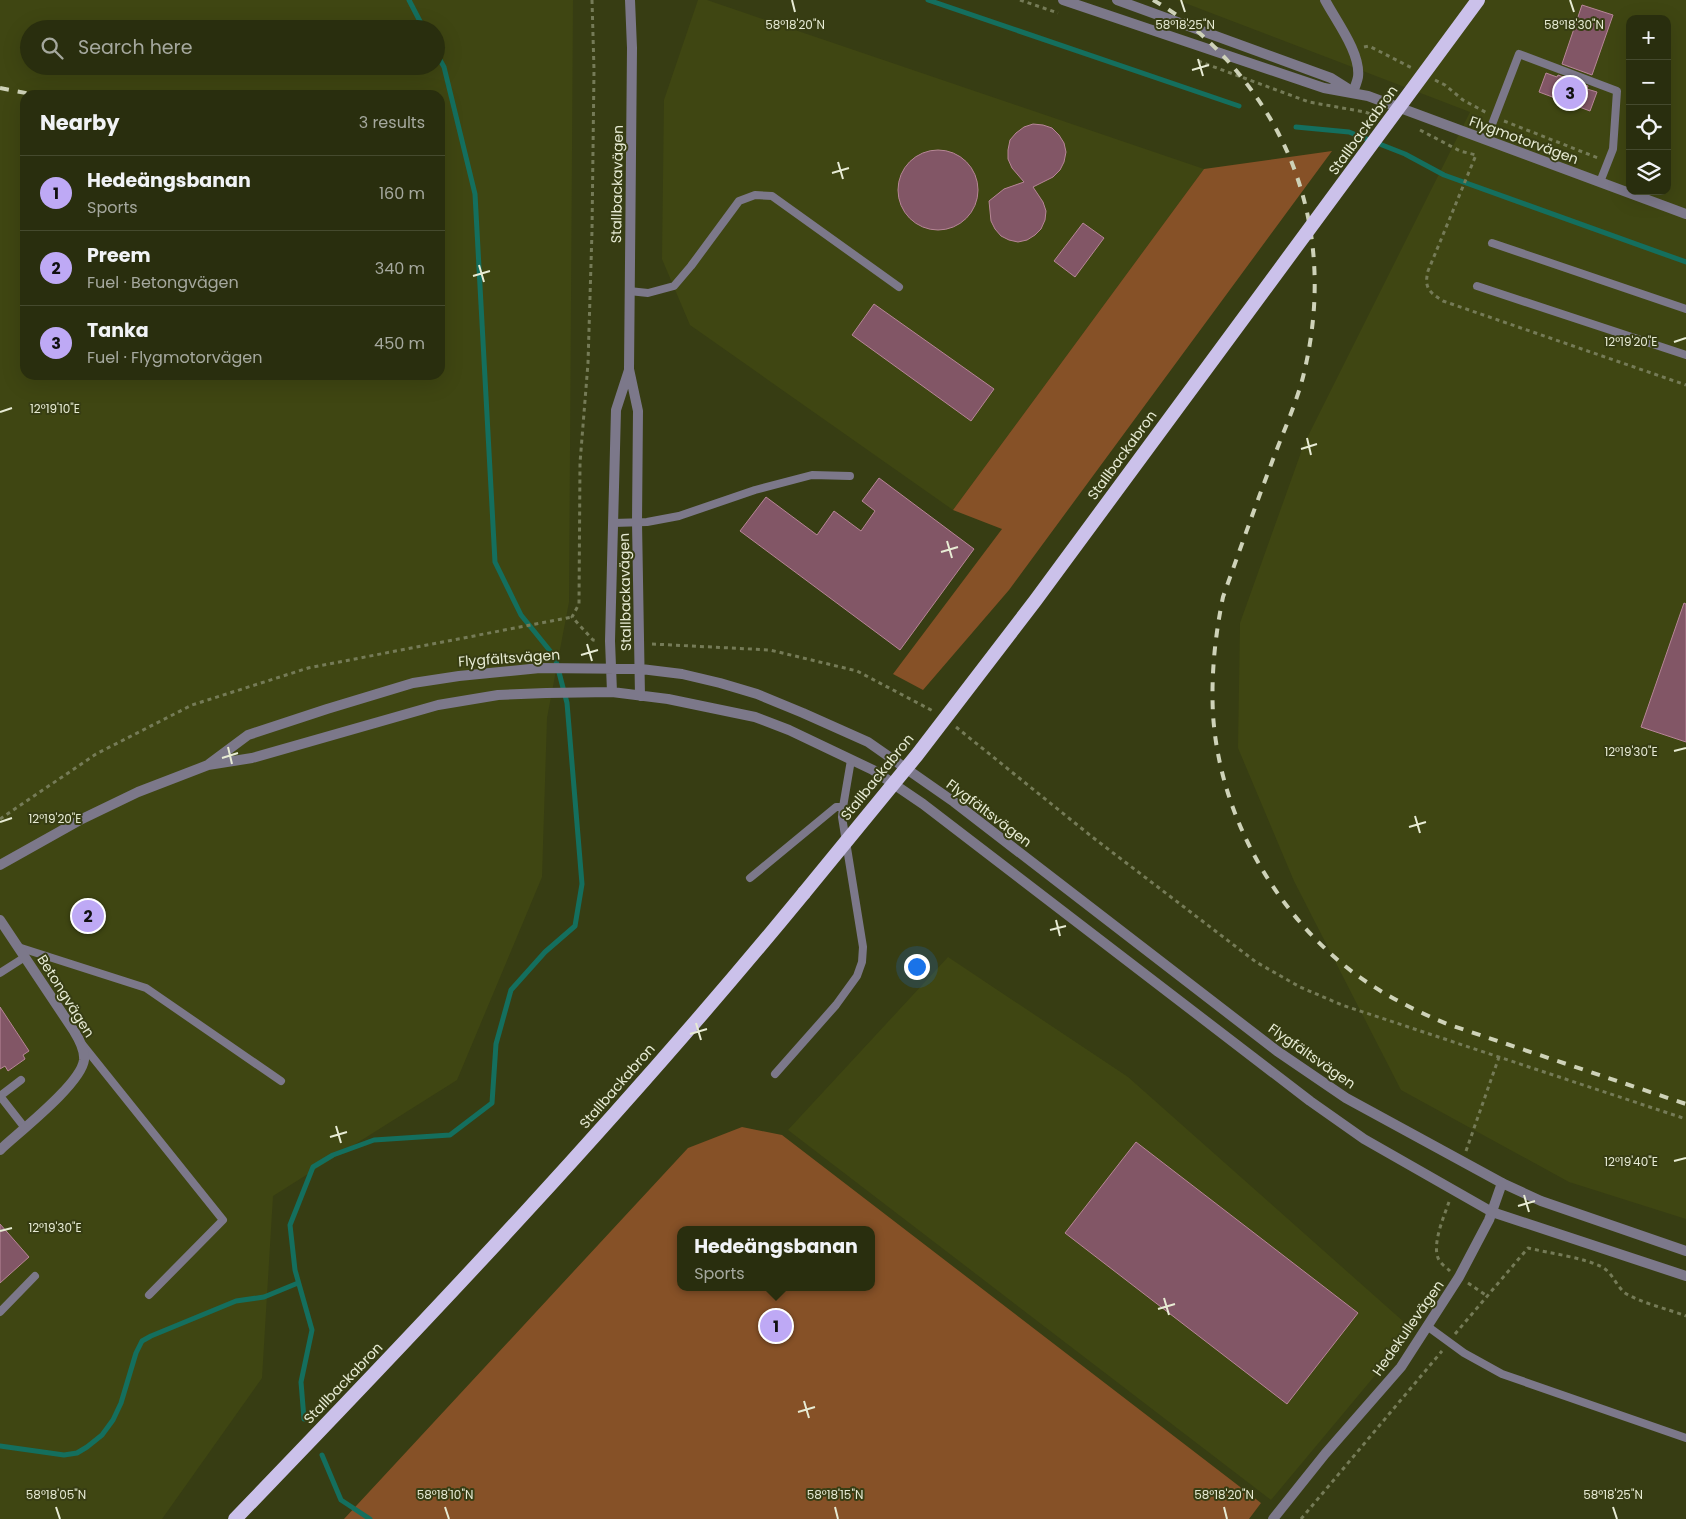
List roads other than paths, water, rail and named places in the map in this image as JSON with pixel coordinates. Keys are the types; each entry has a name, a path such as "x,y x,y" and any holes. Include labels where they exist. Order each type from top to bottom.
{"highway":[{"name":"Stallbackabron","path":"235,1519 424,1322 531,1207 626,1101 804,893 917,754 1035,601 1478,0"}],"street":[{"name":"Stallbackavägen","path":"630,0 632,48 629,369 638,411 637,522 640,696"},
{"name":"Flygmotorvägen","path":"1063,0 1324,88 1368,96 1686,214"},
{"name":"Flygmotorvägen","path":"1117,0 1331,78 1353,92"},
{"path":"1325,0 1357,60 1358,76 1353,92"},
{"name":"Stallbackavägen","path":"612,692 610,641 616,410 629,369"},
{"name":"Flygfältsvägen","path":"208,765 248,735 327,708 413,683 459,676 540,668 611,667 682,674 756,694 803,712 868,742 954,802 1277,1051 1346,1098 1502,1183 1541,1201 1686,1250"},
{"name":"Flygfältsvägen","path":"0,865 82,818 138,792 208,765 252,758 438,705 498,695 546,692 612,692 668,699 755,717 789,730 872,770 923,804 1310,1101 1364,1140 1492,1212 1686,1276"},
{"name":"Betongvägen","path":"0,920 81,1042 84,1060 70,1086 0,1150"},
{"name":"Hedekullevägen","path":"1273,1519 1400,1367 1459,1277 1492,1212 1502,1183"}],"lane":[{"path":"1486,140 1519,54 1617,90 1613,149 1600,182"},
{"path":"629,291 648,293 674,286 739,202 755,195 772,196 900,287"},
{"path":"1492,243 1686,309"},
{"path":"1477,286 1686,355"},
{"path":"613,522 647,522 679,516 755,490 812,475 850,476"},
{"path":"775,1074 836,1005 857,976 862,962 863,947 842,817 851,760"},
{"path":"750,878 836,807 843,807"},
{"path":"18,947 146,988 280,1081"},
{"path":"0,973 25,957"},
{"path":"81,1042 223,1220 150,1295"},
{"path":"21,1080 0,1096 24,1128"},
{"path":"0,1312 35,1276"},
{"path":"1427,1326 1464,1353 1502,1374 1686,1438"}],"waterway":[{"path":"409,0 419,20"},
{"path":"928,0 1239,106"},
{"path":"304,1419 301,1382 312,1330 295,1270 290,1225 313,1167 333,1155 374,1140 450,1135 492,1103 496,1044 511,990 545,952 575,926 582,884 567,703 555,657 521,615 495,562 475,194 445,71"},
{"path":"1296,127 1349,132 1405,154 1444,175 1686,262"},
{"path":"0,1446 64,1455 77,1453 102,1435 113,1420 121,1403 136,1353 142,1341 236,1301 264,1297 298,1283"},
{"path":"322,1455 341,1500 370,1519"}],"railway":[{"path":"1153,0 1186,22 1216,48 1242,78 1265,110 1282,141 1296,173 1306,206 1312,239 1315,273 1314,308 1303,377 1293,409 1223,597 1214,656 1213,714 1217,750 1226,786 1238,821 1272,885 1294,915 1318,942 1369,984 1394,999 1447,1024 1686,1104"},
{"path":"0,88 20,92"}],"place":[{"name":"Tanka","path":"1570,93"},
{"name":"Preem","path":"88,916"},
{"name":"Hedeängsbanan","path":"776,1326"}]}
